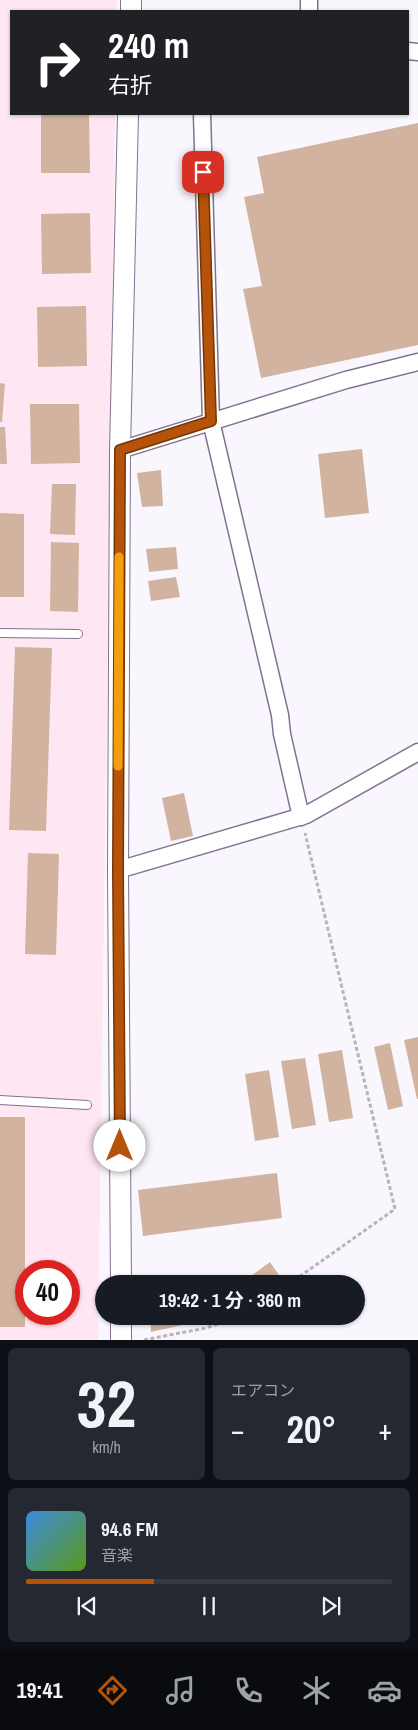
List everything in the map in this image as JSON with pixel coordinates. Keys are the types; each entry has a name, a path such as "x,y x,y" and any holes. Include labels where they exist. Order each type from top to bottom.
{"street":[{"path":"121,1275 118,870 120,450 128,115"},
{"path":"202,115 211,421 280,715 282,734 301,817"},
{"path":"120,450 346,380 418,362"},
{"path":"118,870 301,817 418,752"},
{"path":"121,1325 121,1340"}],"lane":[{"path":"0,633 78,634"},
{"path":"0,1100 88,1105"}],"path":[{"path":"301,817 395,1209 302,1275"},
{"path":"144,1340 215,1325"}],"shaded area":[{"path":"0,0 117,0 116,10 10,10 10,115 115,115 99,1275 95,1275 95,1325 98,1325 98,1340 0,1340"}],"building":[{"path":"41,115 89,115 90,173 41,173"},
{"path":"418,123 418,345 261,378 243,289 262,286 244,197 264,193 257,157"},
{"path":"90,213 91,273 42,274 41,214"},
{"path":"86,306 87,366 38,367 37,307"},
{"path":"0,383 5,384 2,422 0,422"},
{"path":"30,404 79,404 80,463 31,464"},
{"path":"0,427 5,427 7,464 0,464"},
{"path":"362,449 369,513 325,518 318,454"},
{"path":"161,470 163,506 142,507 137,473"},
{"path":"52,484 76,484 75,535 50,534"},
{"path":"0,513 24,514 24,597 0,597"},
{"path":"51,542 79,543 78,612 50,611"},
{"path":"176,547 178,569 149,572 146,549"},
{"path":"176,577 180,597 151,601 148,581"},
{"path":"15,647 52,648 46,831 9,830"},
{"path":"184,793 193,836 171,841 162,798"},
{"path":"28,853 59,854 56,955 25,954"},
{"path":"418,1037 418,1099 417,1099 404,1040"},
{"path":"390,1043 403,1106 388,1110 374,1047"},
{"path":"342,1050 353,1118 329,1122 318,1054"},
{"path":"305,1058 316,1125 292,1129 281,1061"},
{"path":"269,1070 279,1137 255,1141 245,1074"},
{"path":"0,1117 25,1117 25,1260 15,1260 15,1325 25,1325 25,1327 0,1327"},
{"path":"277,1173 282,1218 143,1236 138,1190"},
{"path":"270,1262 279,1275 252,1275"},
{"path":"151,1325 183,1325 151,1332"}],"slow traffic":[{"path":"118,766 119,557"}],"route":[{"path":"120,1146 118,870 120,450 211,421 203,172"}]}
